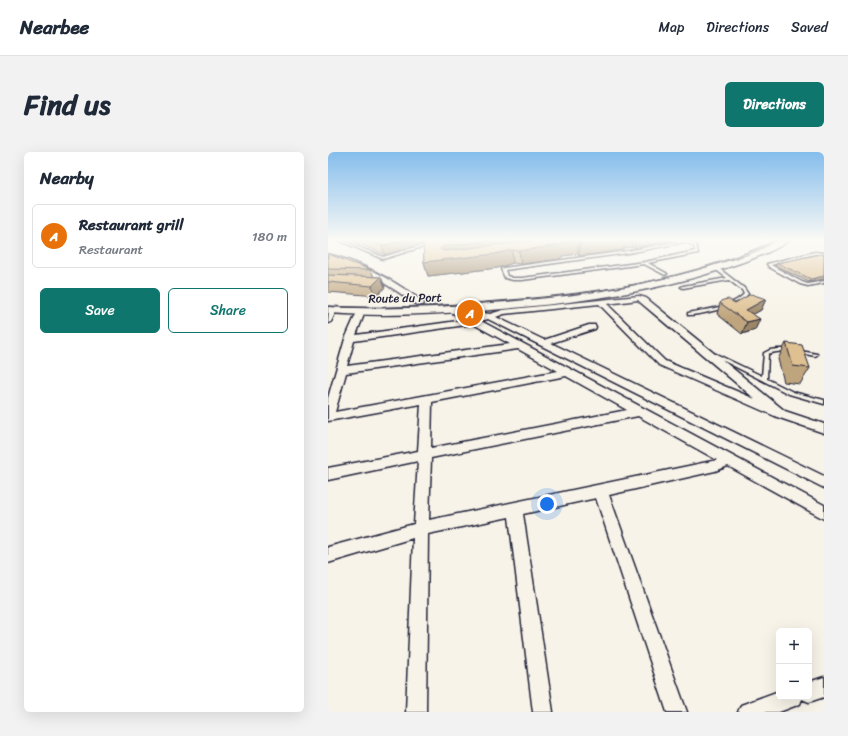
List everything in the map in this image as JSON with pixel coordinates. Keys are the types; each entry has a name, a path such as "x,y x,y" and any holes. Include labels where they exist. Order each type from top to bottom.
{"main road":[{"name":"Route du Port","path":"335,300 372,303 420,303 550,294 665,274 694,266"},
{"name":"Route du Port","path":"329,313 406,312 472,308 544,301 610,292 663,282 721,266"}],"street":[{"path":"357,266 394,284 420,303"},
{"path":"378,284 394,284"},
{"path":"350,339 474,321 503,312 635,298 643,300 781,414"},
{"path":"601,302 662,363 781,414 824,429"},
{"path":"472,308 824,482"},
{"path":"452,309 824,512"},
{"path":"360,312 350,339 328,417 567,372"},
{"path":"543,343 592,327"},
{"path":"342,370 519,346"},
{"path":"416,712 421,529 427,399"},
{"path":"328,474 640,411"},
{"path":"328,555 421,529 715,466 729,460"},
{"path":"600,490 677,712"},
{"path":"515,509 543,712"},
{"path":"812,691 824,687"},
{"path":"748,712 784,700"}],"lane":[{"path":"524,266 504,269 503,271 506,277 513,279 619,266"},
{"path":"651,266 665,274"},
{"path":"770,266 801,283 808,285 824,282"},
{"path":"689,314 735,303 743,299 746,294 716,268"},
{"path":"683,287 730,279"},
{"path":"764,380 766,353 777,350 785,350 815,354"},
{"path":"706,351 791,392 824,402"}],"building":[{"path":"328,266 361,266 371,270 328,269"},
{"path":"784,266 824,266 824,276 811,279"},
{"path":"328,275 381,277 372,286 328,282"},
{"path":"751,294 766,299 746,310 760,319 747,322 720,303 723,300 728,299 735,303"},
{"path":"786,343 802,345 810,368 793,366"}],"tram line":[{"path":"328,306 407,307 545,297 633,284 709,266"}],"place":[{"name":"Restaurant grill","path":"470,313"}]}
